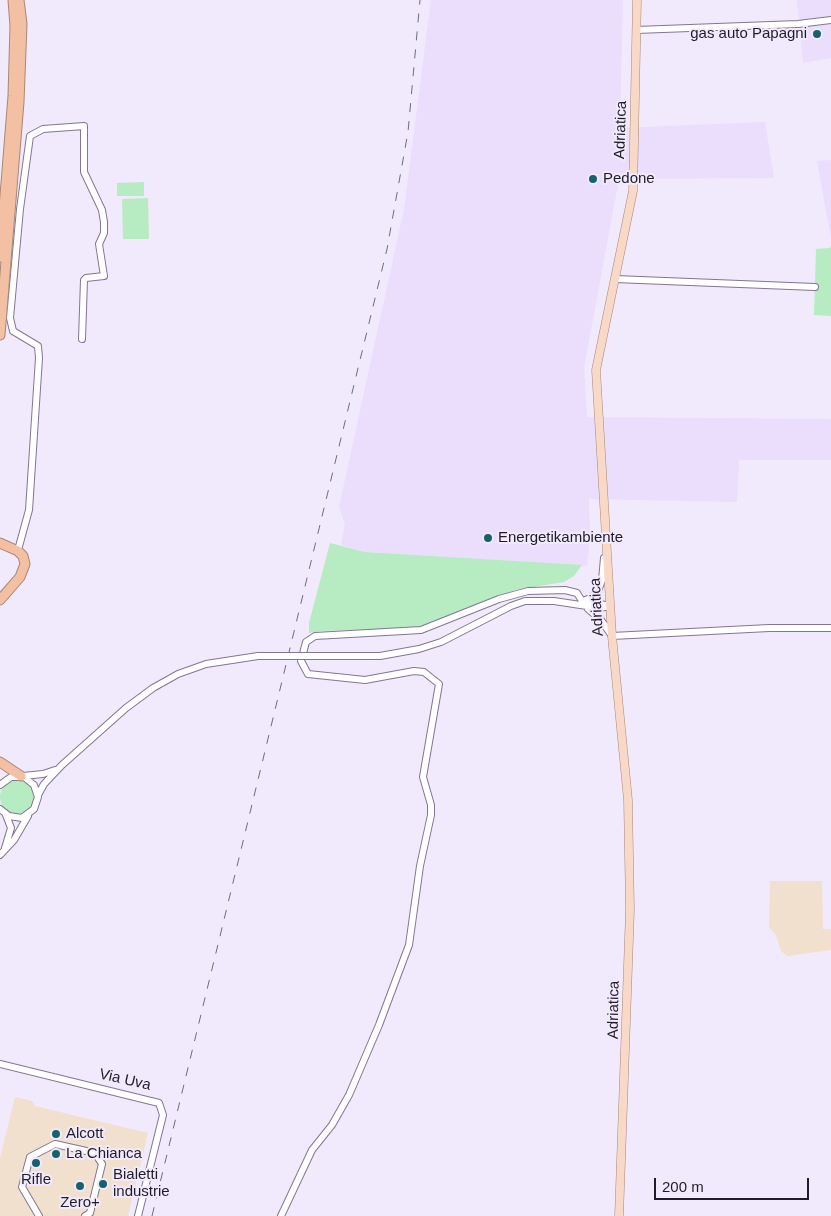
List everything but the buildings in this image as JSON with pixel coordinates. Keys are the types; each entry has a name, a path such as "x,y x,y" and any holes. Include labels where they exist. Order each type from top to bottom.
{"highway":[{"path":"0,257 13,96 15,26 13,0"},
{"path":"0,335 19,102 22,24 19,0"},
{"path":"0,543 14,549 24,560 23,572 0,600"},
{"path":"0,548 14,549"},
{"path":"0,762 20,776"}],"main road":[{"name":"Adriatica","path":"619,1216 626,1058 628,800 612,636 596,370 633,191 637,0"}],"street":[{"path":"636,30 798,24 831,20"},
{"path":"14,549 27,523 30,504 39,358 38,346 13,331 10,318 20,209 30,136 43,129 84,126 84,172 102,210 104,222 99,244 104,276 86,278 84,280 82,339"},
{"path":"615,279 815,287"},
{"path":"583,604 595,595 601,585 606,537"},
{"path":"566,590 570,603"},
{"path":"281,1216 312,1150 332,1125 348,1095 379,1025 409,945 420,866 431,815 431,805 423,777 439,684 424,672 414,671 365,680 308,674 301,661 306,642 315,636 348,632 412,632 514,594 528,591 566,590 577,593 583,604 600,618 612,636 769,628 831,628"},
{"path":"0,855 14,839 21,824 37,805 38,795 44,784 62,765 132,702 166,680 215,661 258,656 371,656 403,653 441,642 521,602 544,600 610,606"},
{"path":"0,785 8,778 43,774 62,765"},
{"path":"20,776 32,782 38,795"},
{"path":"3,812 17,818 28,815"},
{"path":"3,812 11,828 5,849"},
{"name":"Via Uva","path":"0,1064 159,1102 163,1114 138,1216"},
{"path":"39,1216 22,1187 30,1157 55,1144 95,1153 102,1164 90,1213 85,1216"}],"shaded area":[{"path":"431,0 623,0 620,128 765,122 774,178 619,179 584,368 587,417 831,419 831,460 739,460 737,502 589,499 590,537 587,566 365,552 341,545 345,524 339,507 404,209"},
{"path":"797,0 831,0 831,58 803,63"},
{"path":"831,160 831,239 817,161"},
{"path":"770,881 822,881 823,929 831,929 831,950 787,956 781,951 776,935 769,927"},
{"path":"15,1097 32,1101 35,1106 148,1133 128,1216 0,1216 0,1158"}],"green space":[{"path":"144,182 144,196 117,196 117,183"},
{"path":"148,198 149,239 123,239 122,199"},
{"path":"831,246 831,316 814,315 816,249 830,248"},
{"path":"330,543 365,552 582,565 574,576 564,582 515,590 429,624 411,628 309,633 309,623"},
{"path":"17,780 29,785 34,797 29,809 17,814 5,809 0,797 5,785"}],"railway":[{"path":"152,1216 387,249 408,132 420,0"}],"place":[{"name":"gas auto Papagni","path":"817,34"},
{"name":"Pedone","path":"593,179"},
{"name":"Energetikambiente","path":"488,538"},
{"name":"Alcott","path":"56,1134"},
{"name":"La Chianca","path":"56,1154"},
{"name":"Rifle","path":"36,1163"},
{"name":"Bialetti industrie","path":"103,1184"},
{"name":"Zero+","path":"80,1186"}]}
